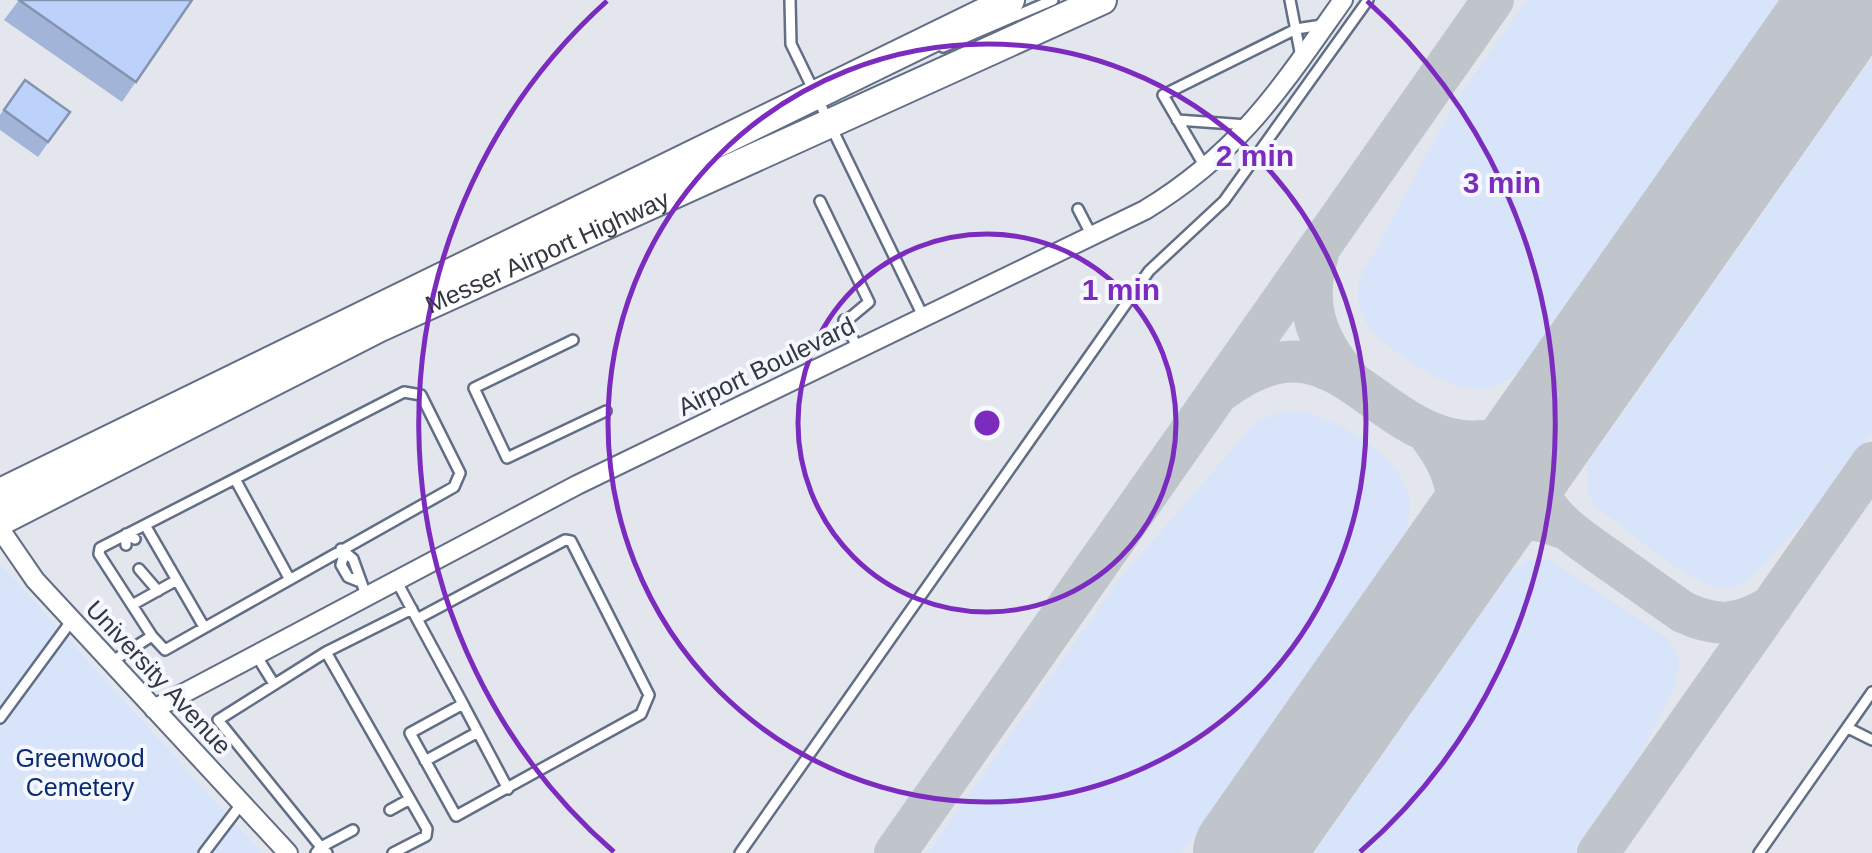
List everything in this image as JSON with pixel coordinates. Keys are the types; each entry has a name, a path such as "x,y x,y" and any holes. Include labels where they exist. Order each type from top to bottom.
{"main road":[{"name":"Messer Airport Highway","path":"0,493 374,307 607,199 724,137 1010,0"},
{"name":"Messer Airport Highway","path":"0,521 378,328 1102,0"}],"street":[{"name":"Airport Boulevard","path":"154,708 256,655 362,588 396,580 577,485 1145,210 1206,170 1250,125 1343,0"},
{"name":"University Avenue","path":"0,528 35,580 288,853"}],"lane":[{"path":"790,0 792,44 814,97 924,317"},
{"name":"Messer Airport Highway","path":"814,97 992,28 1053,0"},
{"path":"1290,0 1301,60"},
{"path":"740,853 1149,271 1224,201 1368,0"},
{"path":"1206,170 1163,95 1296,29 1327,23"},
{"path":"1177,120 1250,125"},
{"path":"820,202 869,302 844,319 858,349"},
{"path":"1078,210 1092,236"},
{"path":"573,340 474,388 508,458 606,411"},
{"path":"414,390 460,473 460,481 342,552 165,650 99,554 100,548 129,540 145,525 414,390"},
{"path":"236,479 289,578"},
{"path":"145,525 204,627"},
{"path":"352,830 321,851 218,720 326,652 415,614 565,540 576,550 649,695 641,714 456,816 410,733 463,704"},
{"path":"342,552 360,572 362,588"},
{"path":"150,562 150,576"},
{"path":"139,568 150,576 158,591"},
{"path":"132,605 177,580"},
{"path":"396,580 508,789"},
{"path":"0,718 72,620"},
{"path":"111,662 152,636"},
{"path":"326,652 410,799 426,836 393,853"},
{"path":"256,655 274,684"},
{"path":"1759,853 1872,692"},
{"path":"1848,728 1872,740"},
{"path":"425,760 437,748 478,732"},
{"path":"390,810 410,799"},
{"path":"204,853 242,803"}],"shaded area":[{"path":"0,0 1872,0 1872,853 263,853 0,563"}],"green space":[{"path":"1526,0 1780,0 1521,369 1496,386 1465,388 1416,366 1385,343 1365,321 1358,282 1454,104"},
{"path":"1872,57 1872,433 1828,495 1752,577 1730,588 1707,584 1674,566 1594,505 1588,493 1588,463"},
{"path":"1281,411 1315,415 1334,423 1386,459 1408,494 1405,534 1182,853 928,853 1117,582 1255,423"},
{"path":"1548,559 1669,639 1680,663 1674,689 1624,785 1577,853 1314,853 1512,570 1528,560"},
{"name":"Greenwood Cemetery","path":"0,563 263,853 0,853"}],"building":[{"path":"19,0 192,0 136,82"},
{"path":"25,80 70,112 48,142 4,110"}],"taxiway":[{"path":"895,853 1493,0"},
{"path":"1318,254 1312,288 1315,320 1327,349 1348,377"},
{"path":"1222,390 1257,369 1288,362 1315,365 1340,375 1414,424 1443,437 1486,441 1528,429 1554,416"},
{"path":"1549,423 1536,468 1538,486 1544,502 1568,530 1695,617 1738,621 1772,606"},
{"path":"1435,436 1552,520"},
{"path":"1431,437 1450,468 1458,500 1457,533 1447,568"},
{"path":"1598,853 1872,463"},
{"path":"1470,536 1514,520 1536,520 1560,527"}],"runway":[{"path":"1247,853 1845,0"}]}
